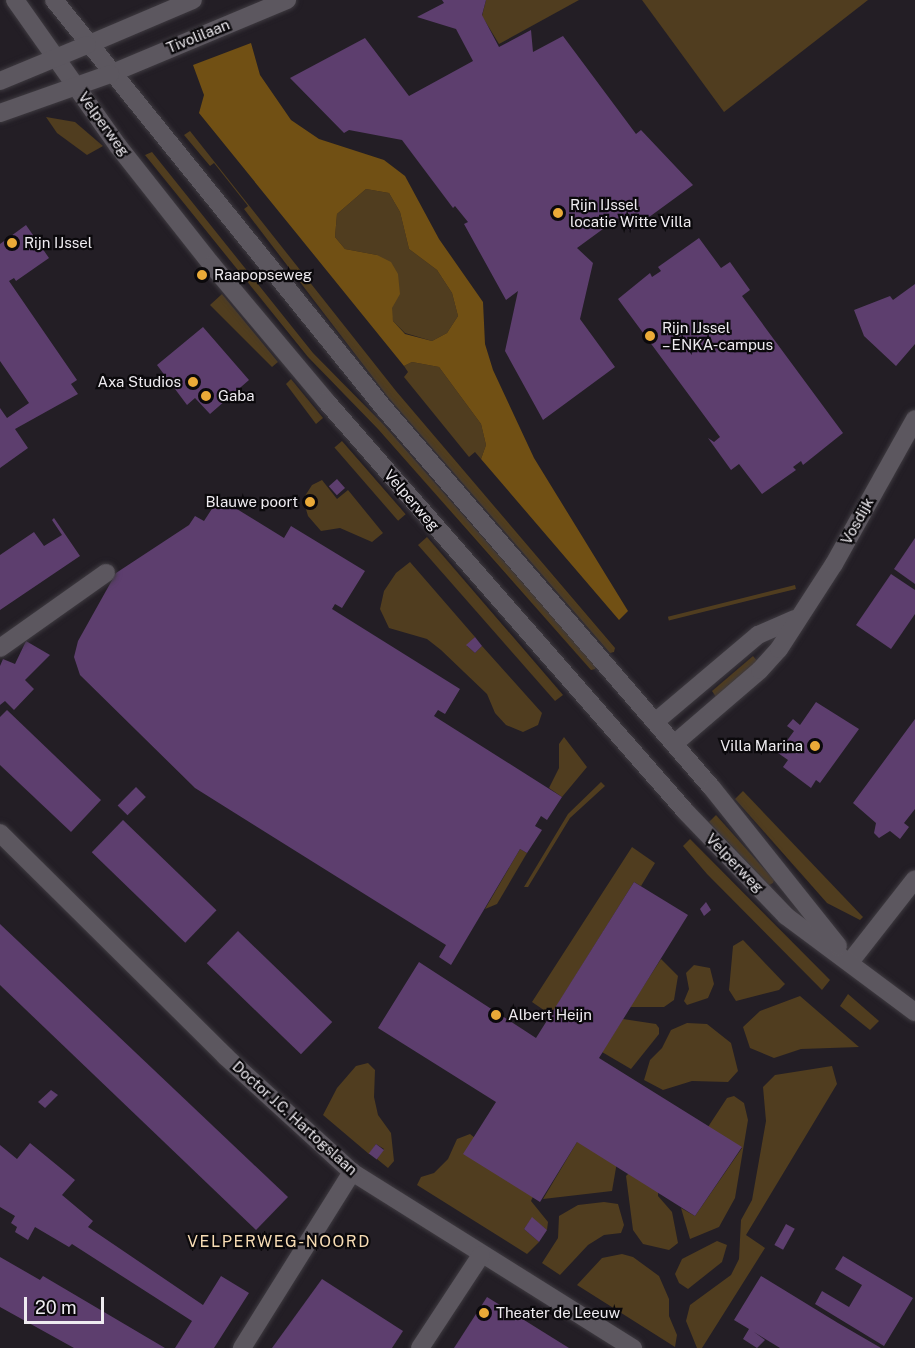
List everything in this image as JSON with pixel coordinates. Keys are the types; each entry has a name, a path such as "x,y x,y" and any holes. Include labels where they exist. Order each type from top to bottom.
{"main road":[{"name":"Velperweg","path":"15,0 170,212 319,392 686,812 786,916 915,1012"},
{"name":"Velperweg","path":"54,0 110,74 383,407 656,722 850,962"},
{"path":"0,81 193,0"},
{"name":"Tivolilaan","path":"77,87 287,0"},
{"path":"0,113 77,87"},
{"name":"Vosdijk","path":"674,744 760,670 779,649 795,619 834,564 915,419"},
{"path":"0,648 106,573"},
{"path":"656,722 758,635 795,619"},
{"name":"Doctor J.C. Hartogslaan","path":"0,833 225,1056 352,1172 633,1348"},
{"path":"850,962 915,879"},
{"path":"242,1348 352,1172"},
{"path":"420,1348 481,1254"}],"shaded area":[{"path":"486,0 579,0 499,44 482,16"},
{"path":"642,0 868,0 724,112"},
{"path":"251,43 260,75 291,120 319,139 384,160 405,176 439,239 483,302 485,344 493,370 534,458 628,611 619,620 481,459 486,445 481,424 439,367 412,362 404,366 199,113 204,95 193,65","holes":["366,189 389,193 400,212 409,249 437,270 452,293 458,316 447,333 432,341 405,334 393,321 392,308 400,294 398,274 391,262 377,255 345,249 335,237 337,214"]},
{"path":"46,117 75,122 103,146 87,155 57,133"},
{"path":"190,131 396,391 615,648 614,652 610,653 388,397 244,209 248,206 214,163 210,166 184,135"},
{"path":"152,152 313,353 383,424 596,666 595,669 591,670 378,429 308,357 145,155"},
{"path":"366,189 389,193 400,212 409,249 437,270 452,293 458,316 447,333 432,341 405,333 393,321 377,255 345,249 335,237 337,214"},
{"path":"222,294 278,362 272,367 210,305"},
{"path":"412,362 439,367 481,424 486,445 481,459 475,452 469,457 404,377 408,372 404,366"},
{"path":"291,379 323,418 316,424 286,384"},
{"path":"342,441 406,514 398,521 334,448"},
{"path":"322,480 337,499 348,490 383,533 372,542 340,528 321,531 308,516 303,499 312,485"},
{"path":"427,537 563,695 555,701 418,545"},
{"path":"410,562 475,637 467,646 475,653 482,646 542,713 538,725 523,732 506,725 495,713 487,694 441,650 427,639 389,628 380,609 384,591 396,573"},
{"path":"795,585 796,589 669,621 668,617"},
{"path":"753,656 759,663 716,697 712,691"},
{"path":"564,737 587,767 562,797 549,788 559,768 559,744"},
{"path":"601,782 605,786 570,818 528,887 524,887 568,814"},
{"path":"743,791 863,917 860,920 827,903 735,799"},
{"path":"716,815 774,880 773,883 769,885 709,822"},
{"path":"690,839 830,980 822,990 707,874 683,846"},
{"path":"632,847 655,863 641,886 634,882 551,1015 532,1002"},
{"path":"520,849 527,853 497,904 485,909"},
{"path":"743,940 785,984 779,990 736,1001 729,990 733,946"},
{"path":"661,959 678,976 674,1000 664,1007 630,1007"},
{"path":"694,965 710,968 714,984 708,998 687,1005 684,1001 689,989 686,973"},
{"path":"848,994 879,1021 870,1030 840,1006"},
{"path":"800,996 859,1047 801,1049 774,1058 750,1048 743,1027 760,1011"},
{"path":"623,1019 656,1024 659,1028 659,1034 631,1069 602,1052"},
{"path":"687,1023 707,1024 731,1043 738,1071 728,1082 692,1081 663,1090 644,1080 650,1060 662,1048 671,1030"},
{"path":"368,1063 375,1070 374,1097 378,1115 391,1133 394,1161 388,1168 377,1159 384,1149 376,1144 369,1154 323,1115 337,1088 356,1066"},
{"path":"832,1066 837,1084 746,1235 765,1248 702,1348 697,1348 686,1321 690,1305 731,1275 739,1259 741,1220 752,1200 766,1121 763,1087 775,1075"},
{"path":"734,1096 744,1103 748,1120 735,1198 719,1227 690,1239 681,1208 695,1216 742,1148 708,1127 727,1098"},
{"path":"597,1127 617,1162 612,1191 543,1199 577,1142"},
{"path":"470,1134 537,1188 531,1201 548,1222 547,1230 532,1218 524,1229 539,1242 527,1254 417,1185 421,1177 434,1173 448,1159 457,1139"},
{"path":"643,1160 658,1170 658,1196 672,1212 678,1243 669,1250 643,1244 633,1230 626,1176"},
{"path":"604,1202 618,1204 624,1225 621,1233 604,1235 588,1245 560,1275 542,1263 558,1238 559,1216 578,1205"},
{"path":"717,1241 727,1245 722,1262 688,1289 679,1283 675,1274 682,1259"},
{"path":"622,1254 633,1257 659,1276 669,1299 669,1316 677,1335 675,1347 577,1285 602,1258"}],"building":[{"name":"Rijn IJssel locatie Witte Villa","path":"442,0 486,0 482,15 499,47 531,30 533,52 563,36 636,134 641,130 693,185 630,231 618,218 577,248 593,263 580,319 615,367 543,420 505,351 518,291 506,300 464,224 468,222 455,206 453,208 402,140 349,130 344,133 290,78 365,38 409,96 473,61 456,29 417,17 444,3"},
{"path":"26,225 49,258 16,281 14,278 9,281 77,380 71,384 78,394 15,429 28,448 0,468 0,408 7,418 29,403 0,361 0,244"},
{"path":"699,238 721,268 730,262 750,290 742,296 843,433 803,465 801,461 793,467 796,470 762,494 739,464 731,470 708,438 714,442 720,437 618,299 650,273 652,277 661,271 658,267"},
{"path":"915,284 915,344 896,366 864,336 854,310 890,296 893,300"},
{"path":"203,327 249,380 210,414 195,398 187,405 157,365"},
{"path":"337,479 345,488 337,495 329,486"},
{"path":"219,498 284,538 291,526 365,571 342,608 335,604 332,609 460,689 445,714 438,710 434,716 562,797 547,820 541,816 535,826 542,830 527,853 520,849 451,965 439,957 446,945 195,788 80,675 74,657 78,641 116,573 189,525 195,516 204,521"},
{"path":"54,518 80,556 0,610 0,555 34,532 44,546 62,535 52,520"},
{"path":"915,538 915,584 894,569"},
{"path":"891,574 915,590 915,614 891,649 856,625"},
{"path":"475,637 482,646 475,653 466,645"},
{"path":"26,641 50,655 25,680 34,689 14,710 5,701 0,705 0,666 3,659 15,664"},
{"name":"Villa Marina","path":"816,702 859,729 820,783 816,780 811,788 783,767 788,760 778,753 794,731 787,726 793,719 800,725"},
{"path":"7,710 101,800 71,832 0,765 0,717"},
{"path":"915,719 915,809 904,823 909,827 900,839 890,831 879,838 874,833 876,823 853,803"},
{"path":"136,787 146,797 128,815 118,805"},
{"path":"123,820 217,910 185,943 92,852"},
{"path":"634,882 688,915 599,1058 742,1147 695,1216 577,1142 540,1202 463,1154 496,1102 378,1028 419,962 536,1038"},
{"path":"706,902 711,910 704,916 700,909"},
{"path":"0,924 288,1197 256,1230 0,985"},
{"path":"238,931 332,1022 301,1054 207,963"},
{"path":"51,1090 58,1095 45,1108 38,1102"},
{"path":"30,1143 75,1180 62,1195 93,1221 88,1227 203,1305 221,1276 249,1293 214,1348 175,1348 192,1321 72,1244 69,1247 35,1227 28,1240 15,1232 17,1227 11,1223 15,1216 0,1207 0,1145 17,1159"},
{"path":"376,1144 384,1150 377,1160 369,1154"},
{"path":"532,1217 547,1230 539,1242 524,1229"},
{"path":"786,1224 795,1229 783,1250 774,1245"},
{"path":"843,1256 913,1298 884,1346 815,1304 822,1291 849,1307 862,1285 835,1269"},
{"path":"0,1257 40,1280 43,1276 165,1348 74,1348 0,1307"},
{"path":"761,1276 881,1348 780,1348 754,1332 765,1340 757,1348 743,1339 749,1329 734,1320"},
{"path":"322,1279 403,1331 392,1348 272,1348"},
{"path":"487,1297 569,1348 454,1348"}],"place":[{"name":"Rijn IJssel locatie Witte Villa","path":"558,213"},
{"name":"Rijn IJssel","path":"12,243"},
{"name":"Raapopseweg","path":"202,275"},
{"name":"Rijn IJssel – ENKA-campus","path":"650,336"},
{"name":"Axa Studios","path":"193,382"},
{"name":"Gaba","path":"206,396"},
{"name":"Blauwe poort","path":"310,502"},
{"name":"Villa Marina","path":"815,746"},
{"name":"Albert Heijn","path":"496,1015"},
{"name":"Theater de Leeuw","path":"484,1313"}],"district":[{"name":"VELPERWEG-NOORD","path":"279,1242"}]}
